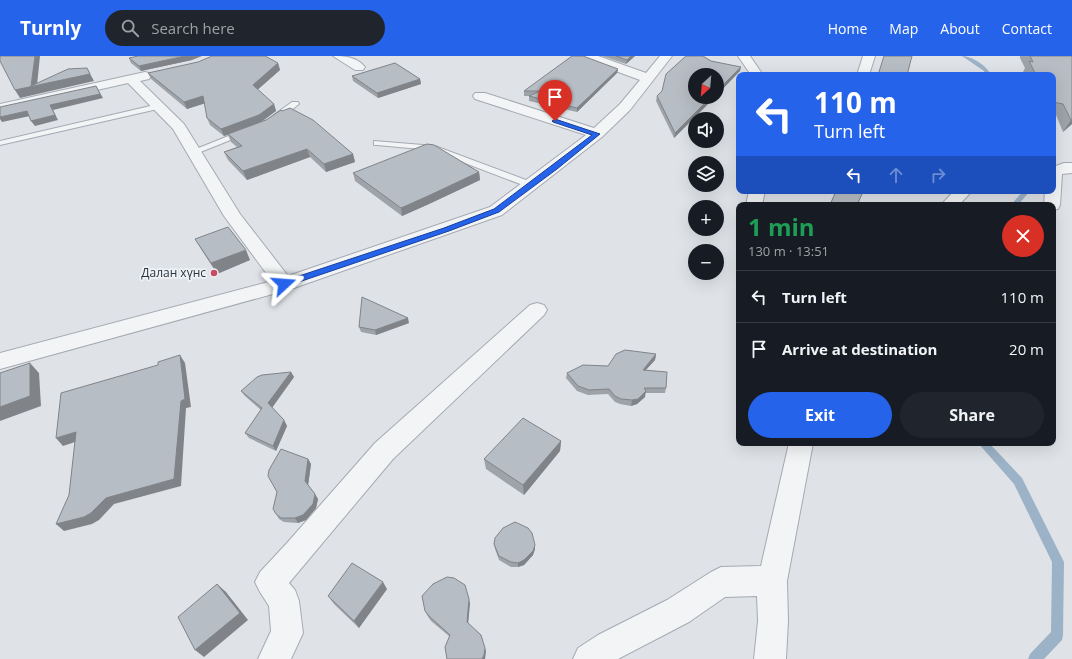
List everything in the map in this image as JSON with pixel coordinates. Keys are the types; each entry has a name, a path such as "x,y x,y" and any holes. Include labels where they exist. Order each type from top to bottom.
{"street":[{"path":"339,56 359,67"},
{"path":"587,56 647,78"},
{"path":"0,362 284,284 496,211 597,134 625,107 666,56"},
{"path":"744,56 754,72"},
{"path":"864,72 868,56"},
{"path":"0,108 160,72"},
{"path":"131,79 160,106 179,127 233,216 284,284"},
{"path":"480,96 597,134"},
{"path":"1056,171 1064,168 1072,168"},
{"path":"952,202 961,194"},
{"path":"274,659 287,633 284,601 270,582 297,553 384,451 537,310"},
{"path":"770,659 773,621 772,581 801,446"},
{"path":"589,659 609,646 678,611 722,582 772,581"}],"lane":[{"path":"269,122 295,104"},
{"path":"0,143 160,106"},
{"path":"195,152 251,130"},
{"path":"377,143 432,148 531,185"}],"building":[{"path":"0,56 35,56 31,86 68,69 87,68 90,74 15,90 0,61"},
{"path":"138,56 185,56 139,66 129,58"},
{"path":"212,56 265,56 278,63 253,85 274,104 259,115 221,129 207,118 203,96 184,102 148,73 198,62"},
{"path":"572,56 583,56 618,69 577,108 529,96 540,91 524,91"},
{"path":"616,56 631,56 627,60"},
{"path":"686,56 703,56 711,61 741,67 724,84 724,68 688,68 688,104 704,104 696,112 688,112 688,120 675,133 657,96 662,91 666,74"},
{"path":"884,56 912,56 908,72 879,72"},
{"path":"1030,56 1072,56 1072,120 1063,104 1056,103 1056,72 1034,72 1029,61 1033,62"},
{"path":"395,63 420,79 377,93 352,76"},
{"path":"96,86 100,94 50,105 55,115 31,121 27,111 0,117 0,107"},
{"path":"290,108 313,120 353,154 324,164 307,149 243,171 224,152 242,146 228,134 266,120 281,110"},
{"path":"427,144 434,145 479,172 401,208 353,173"},
{"path":"835,194 862,194 858,202 831,202"},
{"path":"228,227 246,250 211,263 195,239"},
{"path":"362,297 408,318 375,330 359,327"},
{"path":"625,350 656,354 643,370 667,372 666,388 644,388 646,391 638,399 621,399 615,396 609,389 589,390 578,386 567,373 583,365 608,366 616,354"},
{"path":"180,355 185,399 181,401 174,479 106,498 91,513 84,517 56,524 69,495 76,432 56,438 61,393 158,365 158,362"},
{"path":"30,363 30,396 0,407 0,373"},
{"path":"291,372 268,403 284,420 273,446 245,433 262,408 241,391 257,377 262,375"},
{"path":"523,418 561,441 523,485 484,459"},
{"path":"281,449 308,459 305,481 315,494 313,504 303,515 295,518 281,518 273,509 277,492 268,476 269,470"},
{"path":"515,522 528,528 532,533 535,545 533,551 524,560 518,563 511,562 499,556 494,544 495,538 503,528"},
{"path":"352,563 383,582 354,621 328,596"},
{"path":"447,577 454,578 465,585 469,599 467,622 481,635 485,648 482,659 447,659 445,647 450,635 425,611 422,596 433,584"},
{"path":"217,584 240,613 195,650 178,617"}],"waterway":[{"path":"964,56 987,72"},
{"path":"1017,202 1024,194"},
{"path":"986,446 1018,481 1058,562 1057,635 1035,659"}],"place":[{"name":"Далан хүнс","path":"214,273"}],"route":[{"path":"284,284 496,211 597,134 555,121"}]}
